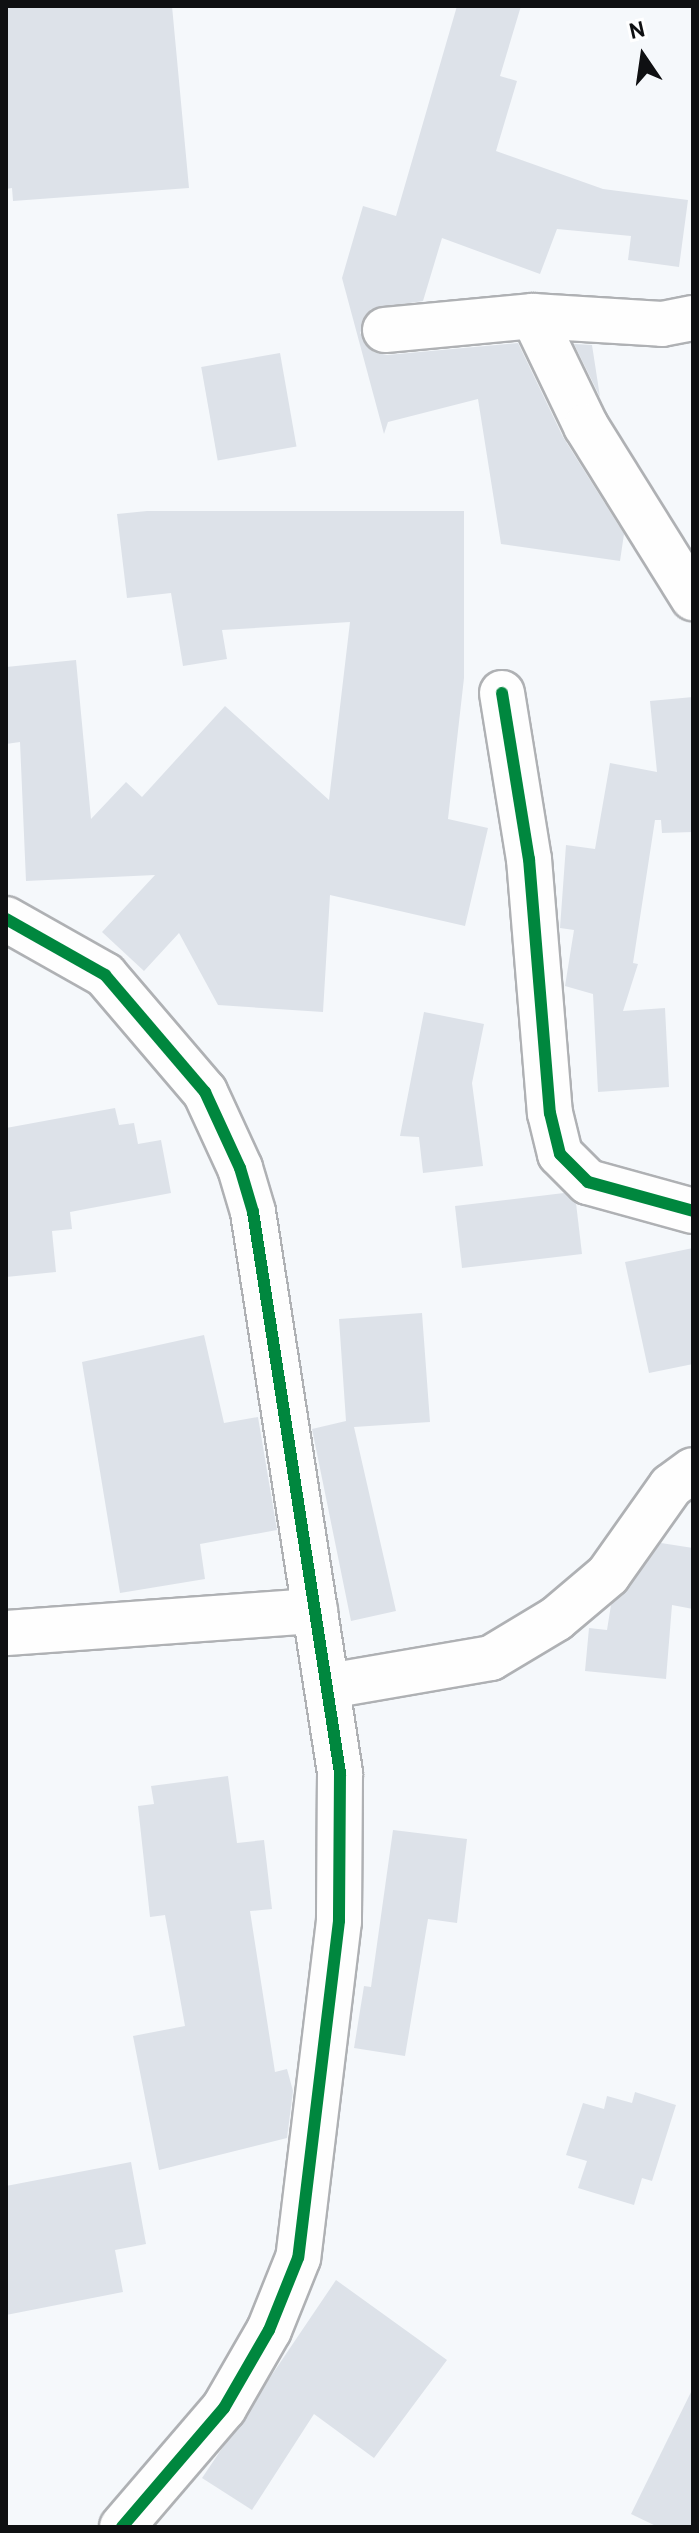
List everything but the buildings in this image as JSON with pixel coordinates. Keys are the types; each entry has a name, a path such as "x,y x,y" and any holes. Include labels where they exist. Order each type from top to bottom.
{"street":[{"path":"385,330 533,316 662,324 693,318"},
{"path":"533,316 586,426 693,598"},
{"path":"502,693 529,859 550,1113 560,1154 588,1182 693,1211"},
{"path":"6,919 105,975 205,1092 240,1168 253,1212 329,1686 340,1773 339,1921 298,2258 269,2330 224,2408 122,2527"},
{"path":"329,1686 491,1658 556,1619 608,1575 671,1486 693,1470"},
{"path":"6,1633 315,1611"}],"cycle path":[{"path":"502,693 529,859 550,1113 560,1154 588,1182 693,1211"},
{"path":"6,919 105,975 205,1092 240,1168 253,1212 340,1773 339,1921 298,2258 269,2330 224,2408 122,2527"}]}
